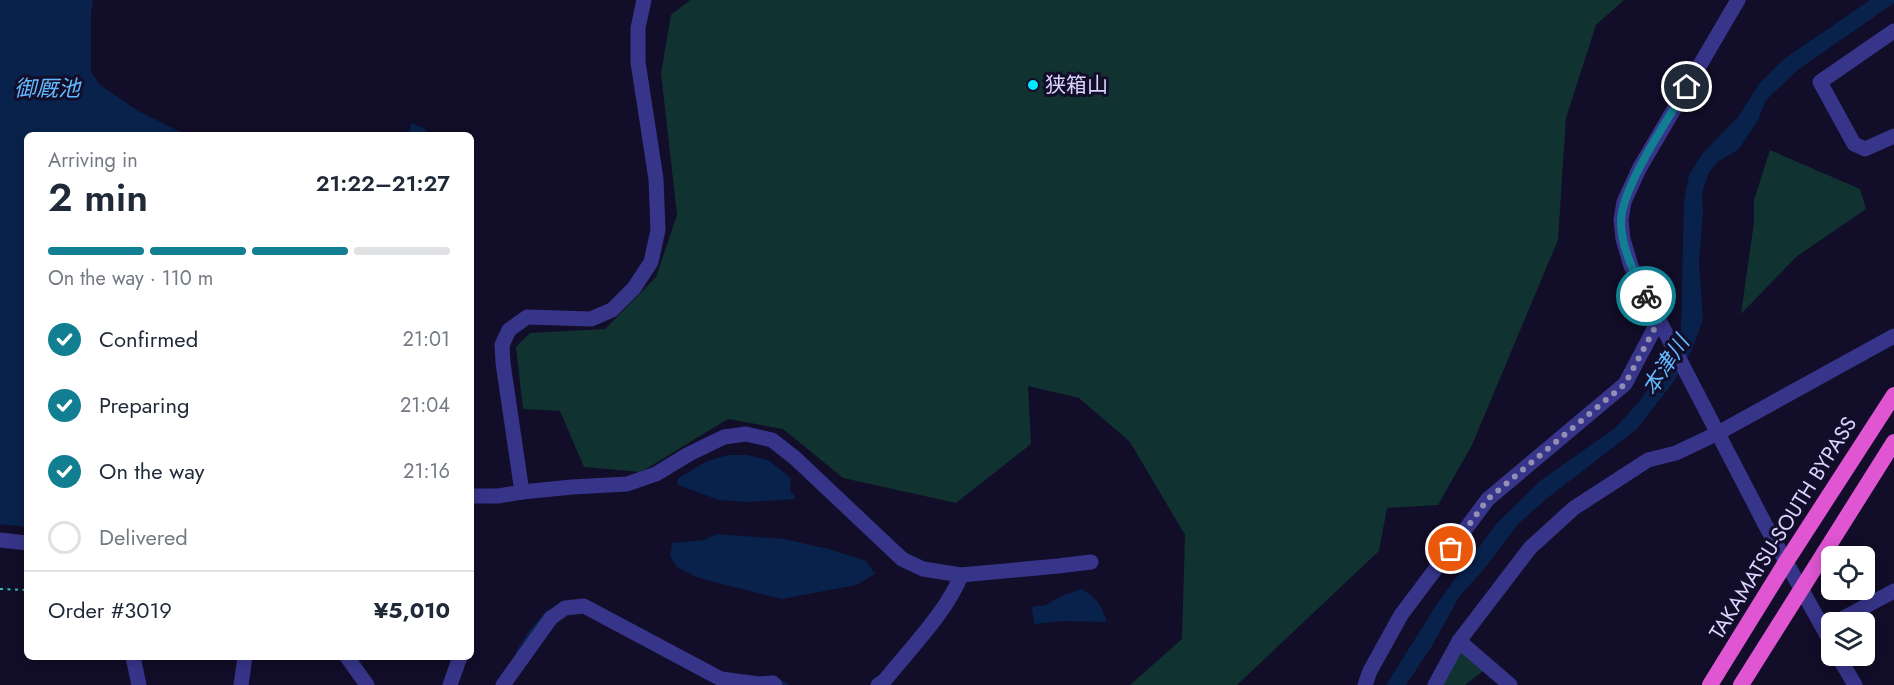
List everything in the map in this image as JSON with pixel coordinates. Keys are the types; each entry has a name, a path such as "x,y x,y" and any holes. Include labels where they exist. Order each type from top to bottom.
{"highway":[{"name":"TAKAMATSU-SOUTH BYPASS","path":"1710,685 1894,395"},
{"path":"1741,685 1894,442"}],"street":[{"path":"522,492 503,363 502,345 508,330 527,317 591,319 612,310 633,288 651,262 658,230 656,179 638,62 638,28 644,0"},
{"path":"1738,0 1639,169 1624,202 1621,220 1623,239 1627,255 1692,384 1786,562 1802,590 1821,614"},
{"path":"1894,31 1820,82 1854,144 1865,149 1894,136"},
{"path":"1365,685 1370,671 1401,615 1488,499 1625,384 1660,323"},
{"path":"1435,685 1459,641 1530,548 1574,508 1648,460 1676,453 1718,433 1894,336"},
{"path":"474,496 498,496 627,484 656,474 724,437 747,434 772,440 795,458 902,559 922,569 961,575 1090,561"},
{"path":"0,540 24,543"},
{"path":"878,685 885,680 944,606 955,590 961,575"},
{"path":"1856,612 1894,591"},
{"path":"503,685 551,618 565,608 584,606 721,679 759,685 773,683 776,685"},
{"path":"1459,641 1510,685"},
{"path":"134,660 139,685"},
{"path":"241,685 245,660"},
{"path":"349,660 368,685"},
{"path":"450,685 459,660"},
{"path":"1844,666 1855,685"}],"path":[{"path":"0,589 24,590"}],"green space":[{"path":"690,0 1624,0 1596,25 1566,118 1558,240 1472,445 1438,505 1387,508 1379,551 1237,685 1130,685 1182,639 1185,535 1130,442 1079,398 1028,386 1031,444 956,503 843,478 783,429 728,419 641,472 584,467 560,411 523,409 516,347 530,333 605,329 656,277 677,215 661,73 671,15"},
{"path":"1770,150 1860,189 1866,209 1796,257 1741,314 1754,222 1754,200"},
{"path":"1460,647 1483,671 1465,685 1437,685"}],"water":[{"name":"御厩池","path":"0,0 93,0 91,72 100,85 138,111 181,132 24,132 24,527 0,524"},
{"name":"本津川","path":"1870,0 1894,0 1894,3 1799,69 1766,100 1758,120 1739,149 1719,161 1709,172 1702,192 1699,263 1703,319 1692,350 1674,381 1637,429 1550,496 1518,524 1485,568 1459,597 1432,646 1406,685 1386,685 1439,601 1497,523 1540,481 1615,428 1639,402 1666,363 1681,330 1684,202 1689,175 1702,154 1738,117 1759,84 1784,59"},
{"path":"411,123 424,128 427,132 410,132"},
{"path":"729,455 747,455 768,460 791,478 790,490 796,499 747,502 719,500 678,485 677,479 707,461"},
{"path":"717,534 784,539 829,549 866,561 875,574 856,585 782,599 699,578 677,567 670,556 672,543 704,540"},
{"path":"1082,589 1098,602 1107,622 1064,621 1034,624 1032,607 1046,605 1061,596"}],"waterway":[{"path":"518,652 548,612"},
{"path":"778,681 787,685"}],"way so far":[{"path":"1451,549 1488,499 1625,384 1659,320 1646,296"}],"place":[{"name":"狭箱山","path":"1033,85"}],"route":[{"path":"1646,296 1631,266 1623,239 1621,220 1624,202 1639,169 1687,87"}]}
